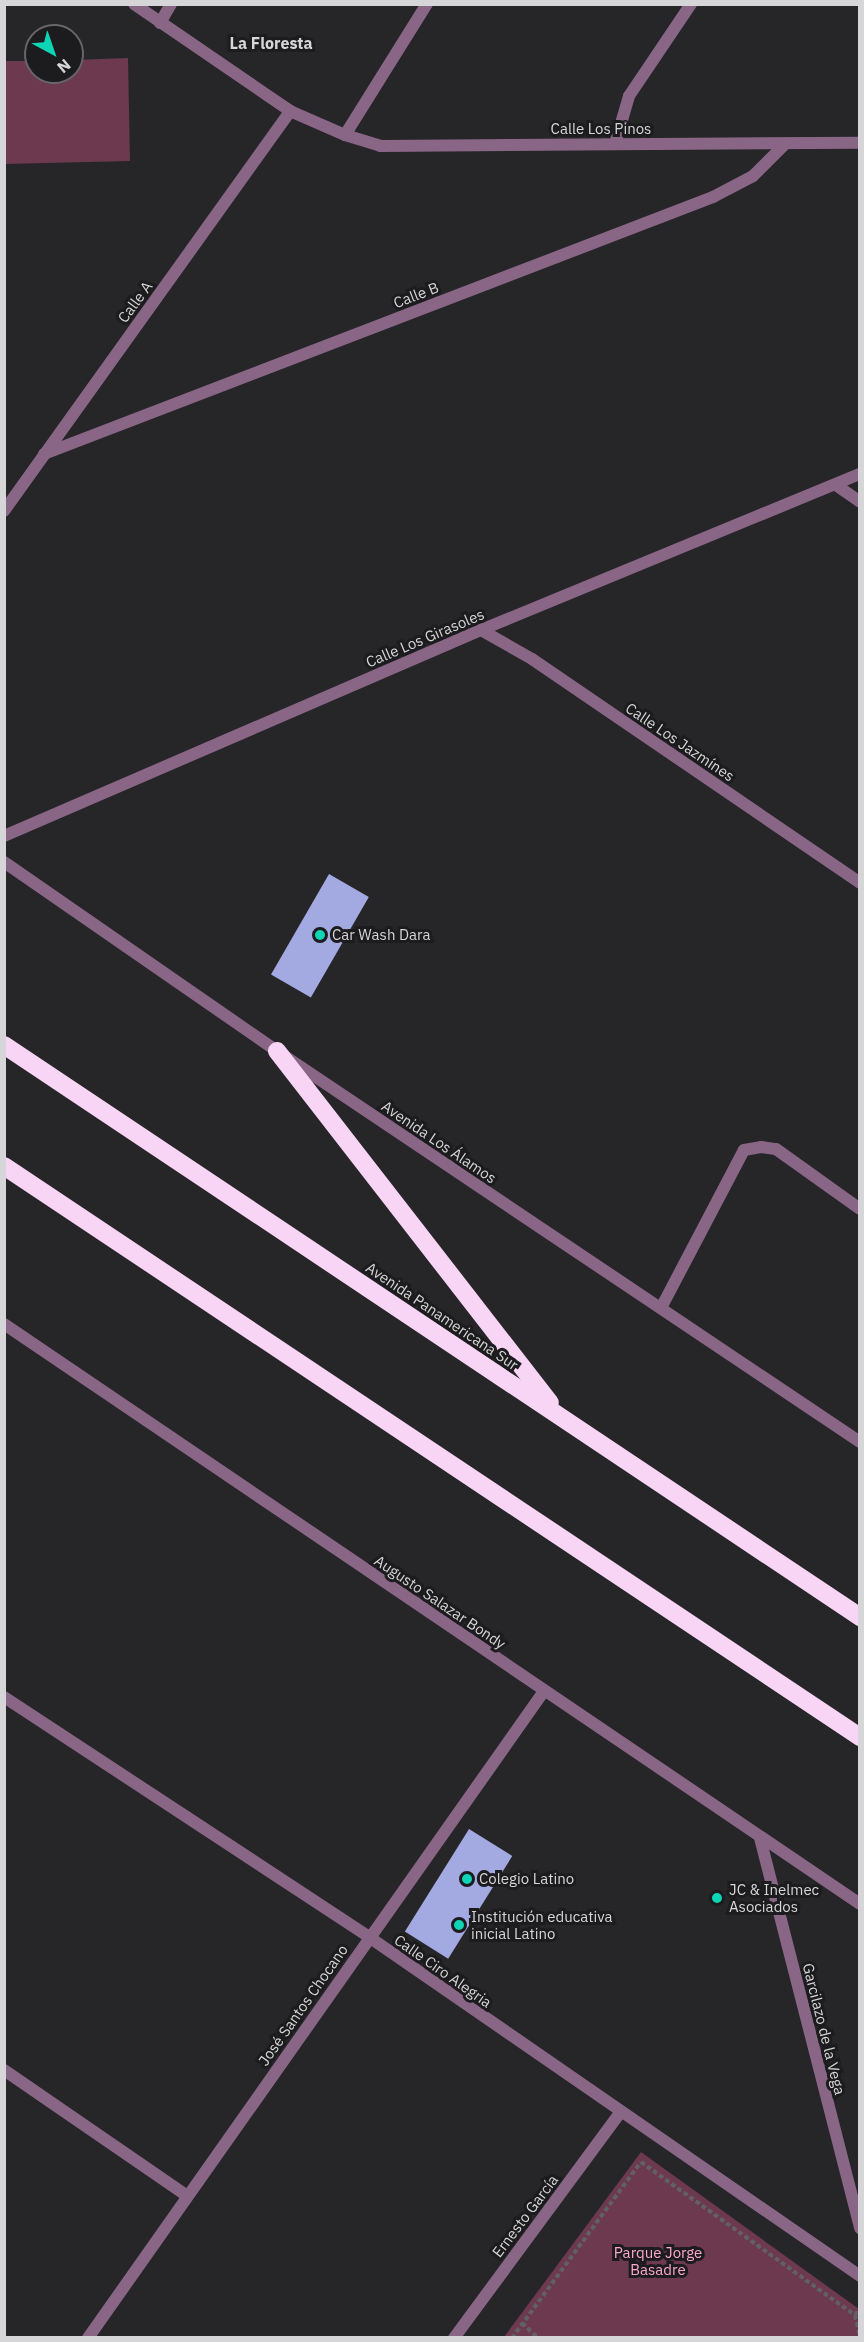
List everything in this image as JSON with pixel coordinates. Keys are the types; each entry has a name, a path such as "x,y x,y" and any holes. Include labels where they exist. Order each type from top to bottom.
{"highway":[{"name":"Avenida Panamericana Sur","path":"4,1045 860,1617"},
{"path":"277,1051 560,1416"},
{"path":"4,1166 860,1737"}],"street":[{"name":"Calle Los Pinos","path":"134,4 290,111 345,135 380,146 860,143"},
{"path":"160,23 171,4"},
{"path":"345,135 427,4"},
{"path":"615,144 629,96 691,4"},
{"name":"Calle A","path":"4,511 290,111"},
{"name":"Calle B","path":"44,454 713,197 753,176 785,144"},
{"name":"Calle Los Girasoles","path":"4,836 481,630 860,474"},
{"path":"836,485 860,502"},
{"name":"Calle Los Jazmínes","path":"481,630 532,659 860,883"},
{"name":"Avenida Los Álamos","path":"4,862 277,1051 860,1442"},
{"path":"660,1308 744,1150 761,1147 776,1149 860,1209"},
{"name":"Augusto Salazar Bondy","path":"4,1324 860,1904"},
{"name":"José Santos Chocano","path":"88,2337 544,1691"},
{"name":"Calle Ciro Alegria","path":"4,1697 369,1937 860,2276"},
{"name":"Garcilazo de la Vega","path":"760,1838 860,2228"},
{"path":"4,2070 187,2196"},
{"name":"Ernesto García","path":"454,2337 621,2113"}],"path":[{"path":"512,2337 641,2162 855,2315 860,2337"},
{"path":"855,2315 860,2308"},
{"path":"522,2323 538,2337"}],"green space":[{"path":"128,58 130,161 5,164 5,61 24,61 24,84 84,84 84,60"},
{"name":"Parque Jorge Basadre","path":"641,2152 859,2309 859,2337 504,2337"}],"building":[{"name":"Car Wash Dara","path":"329,874 369,897 311,997 271,974"},
{"name":"Colegio Latino","path":"469,1829 512,1856 448,1959 405,1932"}],"place":[{"name":"Car Wash Dara","path":"320,935"},
{"name":"Colegio Latino","path":"467,1879"},
{"name":"JC & Inelmec Asociados","path":"717,1898"},
{"name":"Institución educativa inicial Latino","path":"459,1925"}],"district":[{"name":"La Floresta","path":"271,43"}]}
